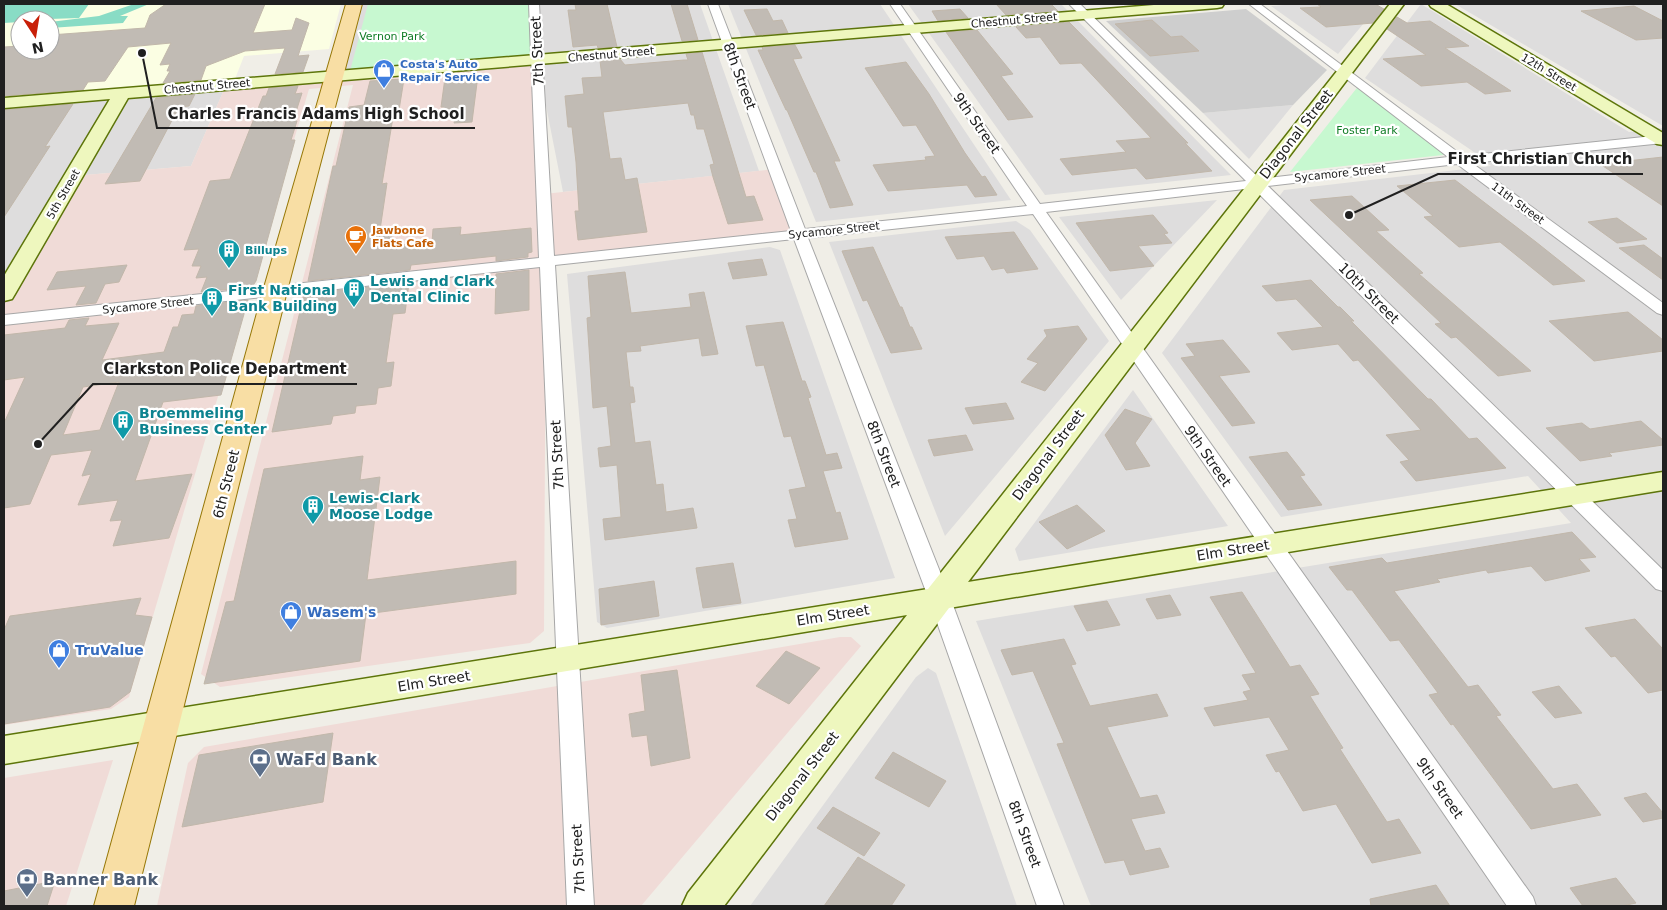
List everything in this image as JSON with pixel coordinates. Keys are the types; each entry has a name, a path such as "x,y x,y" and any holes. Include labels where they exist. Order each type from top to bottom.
{"main road":[{"name":"6th Street","path":"114,906 276,291 354,4"},
{"name":"Chestnut Street","path":"4,103 912,29 1079,9 1217,4"},
{"name":"Diagonal Street","path":"701,906 1131,346 1397,4"},
{"name":"12th Street","path":"1436,4 1663,140"},
{"name":"5th Street","path":"4,294 122,93"},
{"name":"Elm Street","path":"4,750 1663,481"}],"street":[{"name":"7th Street","path":"534,4 580,906"},
{"name":"8th Street","path":"713,4 939,598 1051,906"},
{"name":"9th Street","path":"895,4 1131,346 1523,906"},
{"name":"11th Street","path":"1254,4 1460,160 1663,310"},
{"name":"10th Street","path":"1079,9 1663,583"},
{"name":"Sycamore Street","path":"4,320 1036,209 1460,160 1663,140"}],"shaded area":[{"path":"4,4 341,4 329,49 244,56 235,79 4,97"},
{"path":"353,4 700,4 759,171 563,192 537,60 335,76"},
{"path":"728,4 880,4 1011,200 816,222"},
{"path":"908,4 1061,4 1231,175 1045,195"},
{"path":"1297,4 1380,4 1338,54 1271,6"},
{"path":"1421,4 1629,132 1663,128 1663,906 1091,906 976,621 1571,523 1528,476 1281,517 1162,353 1284,190 1491,166 1471,150 1365,78"},
{"path":"1455,4 1663,4 1663,126"},
{"path":"1246,9 1327,70 1293,105 1203,113 1106,21"},
{"path":"537,60 544,194 775,169 799,234 546,262 544,631 530,643 220,687 201,674 353,85 309,89 129,697 111,709 4,725 4,294 73,176 191,166 226,85"},
{"path":"226,85 191,166 73,176 4,294 4,103"},
{"path":"1293,105 1249,159 1203,113"},
{"path":"1217,200 1121,300 1059,217"},
{"path":"1016,221 1030,230 1109,341 945,536 829,242"},
{"path":"770,247 780,250 895,578 607,628 597,622 567,274"},
{"path":"1133,390 1228,526 1019,561 1015,549"},
{"path":"840,637 851,637 861,646 641,906 157,906 188,763 204,747"},
{"path":"928,668 936,673 1017,906 750,906 916,677"},
{"path":"113,760 66,906 4,906 4,778"}],"green space":[{"path":"4,4 89,4 79,18 60,19 60,10 10,10 10,23 4,23"},
{"path":"134,4 149,4 120,16 128,16 123,23 60,27 60,21 99,16"},
{"name":"Vernon Park","path":"368,4 534,4 537,56 350,71"},
{"name":"Foster Park","path":"1360,84 1452,154 1290,172"}],"building":[{"path":"166,4 265,4 253,33 292,30 296,18 309,23 298,56 309,55 303,72 275,74 285,48 245,51 206,66 201,80 163,83 170,71 167,71 170,64 160,65 171,43 128,47 105,81 88,82 83,90 4,96 4,47 10,47 10,60 60,60 60,34 145,28 150,15"},
{"path":"575,4 607,4 617,47 598,48 597,45 573,47 568,10 576,10"},
{"path":"671,4 687,4 698,40 682,41"},
{"path":"996,4 1051,4 1058,11 1006,15"},
{"path":"1317,4 1375,4 1384,9 1373,23 1326,27 1300,8 1321,7"},
{"path":"1634,6 1663,21 1663,38 1636,40 1581,11"},
{"path":"767,9 773,21 782,20 788,33 756,35 744,10"},
{"path":"960,9 968,18 938,21 932,11"},
{"path":"1397,17 1407,23 1430,21 1469,46 1445,48 1511,91 1485,94 1467,82 1421,86 1383,59 1426,55 1387,29"},
{"path":"1152,20 1171,37 1182,36 1199,51 1150,56 1115,24"},
{"path":"1069,22 1188,143 1185,143 1212,171 1146,179 1136,168 1072,175 1060,159 1126,152 1116,141 1151,138 1081,63 1060,64 1040,37 1026,38 1016,27"},
{"path":"977,30 1013,74 1001,76 1033,117 1008,120 946,32"},
{"path":"795,45 802,58 793,59 840,161 834,161 853,205 830,208 816,172 814,172 758,50 763,50 762,47"},
{"path":"702,52 746,197 754,196 763,220 728,224 713,177 710,165 714,164 704,129 697,129 694,115 691,115 688,103 603,112 610,159 621,158 625,180 637,178 647,232 578,240 575,211 579,211 576,162 572,127 568,127 565,96 584,94 582,78 602,77 600,61 620,59 625,65 688,60 686,54"},
{"path":"906,62 929,94 965,153 982,177 985,176 997,195 975,197 967,185 888,191 873,165 926,160 925,157 935,156 916,125 903,126 865,68"},
{"path":"478,75 472,122 454,123 455,118 442,119 444,107 441,107 445,78"},
{"path":"404,79 399,110 394,111 382,184 387,183 380,230 393,229 390,246 432,242 433,229 461,227 460,235 531,228 532,252 528,253 528,257 496,261 496,256 411,265 410,270 308,281 333,166 336,166 349,107 364,105 370,81"},
{"path":"298,86 295,94 302,93 293,121 297,121 291,140 295,140 256,281 252,287 201,292 207,277 196,278 201,266 192,266 199,249 184,250 210,181 230,179 263,96 266,96 269,88"},
{"path":"195,94 189,106 179,107 140,181 105,184 156,98"},
{"path":"73,104 45,147 50,146 4,217 4,110"},
{"path":"1663,157 1663,206 1600,164"},
{"path":"1455,180 1585,281 1553,285 1500,242 1459,247 1424,217 1433,216 1397,186"},
{"path":"1352,196 1389,230 1376,231 1423,273 1419,274 1531,371 1498,376 1456,337 1451,338 1435,324 1441,323 1310,200"},
{"path":"1153,215 1168,233 1164,234 1172,243 1138,246 1154,266 1110,271 1076,223"},
{"path":"1617,218 1647,239 1617,243 1588,222"},
{"path":"1014,232 1038,269 1007,273 1004,268 992,270 984,256 957,259 945,237"},
{"path":"1644,245 1663,259 1663,280 1619,248"},
{"path":"873,247 900,307 902,307 922,349 891,353 867,300 863,301 842,251"},
{"path":"762,259 767,275 733,279 728,263"},
{"path":"127,265 119,282 105,284 96,303 76,305 86,286 47,290 57,272"},
{"path":"529,270 529,310 495,314 496,274"},
{"path":"625,272 631,313 691,307 689,294 704,292 718,354 702,356 699,338 640,346 641,351 626,352 630,387 633,387 635,402 630,403 635,443 650,441 656,485 663,484 666,512 693,508 697,528 605,540 603,519 621,517 617,465 600,467 598,448 611,446 607,406 593,408 587,318 591,317 588,276"},
{"path":"1311,280 1354,321 1351,321 1469,439 1477,438 1506,468 1416,481 1400,462 1409,460 1386,435 1421,430 1358,360 1353,361 1338,344 1292,350 1277,333 1323,327 1296,299 1276,301 1262,286"},
{"path":"409,283 405,313 393,314 386,363 394,362 391,386 378,388 376,404 356,406 355,413 333,416 331,424 272,432 304,294"},
{"path":"248,300 221,395 163,402 135,481 192,474 169,538 113,546 122,520 110,521 118,500 78,505 91,474 82,476 92,450 51,455 30,504 4,508 4,423 25,377 4,380 4,335 65,328 69,320 89,318 85,326 119,323 102,360 164,352 173,327 178,327 182,315 194,314 196,306","holes":["119,382 100,430 63,435 83,387"]},
{"path":"1628,312 1663,340 1663,351 1594,361 1549,321"},
{"path":"783,322 802,381 805,381 811,397 808,398 826,455 837,453 842,468 823,471 836,513 840,512 848,539 795,547 788,520 797,519 789,490 806,487 791,436 784,437 764,365 756,366 746,326"},
{"path":"1078,326 1087,339 1045,391 1021,382 1038,363 1027,359 1047,336 1044,330"},
{"path":"1223,340 1250,372 1219,376 1255,423 1232,426 1181,358 1195,356 1186,344"},
{"path":"1006,403 1014,419 973,424 965,408"},
{"path":"1125,409 1152,419 1135,443 1150,466 1126,470 1105,435"},
{"path":"1641,421 1663,440 1663,445 1609,453 1612,456 1580,461 1546,428 1582,423 1590,429"},
{"path":"966,435 973,450 934,456 928,440"},
{"path":"1287,452 1305,475 1300,476 1322,505 1288,510 1249,457"},
{"path":"363,456 360,480 380,477 367,580 516,561 516,594 366,614 360,661 204,684 226,602 234,601 264,469"},
{"path":"1077,505 1105,531 1067,549 1039,522"},
{"path":"1572,532 1596,557 1579,559 1590,571 1545,581 1531,566 1488,573 1486,570 1437,579 1440,582 1394,591 1468,687 1478,685 1501,715 1496,716 1553,789 1577,784 1601,815 1531,829 1453,724 1451,725 1429,695 1438,693 1399,640 1390,641 1352,590 1347,590 1329,567 1382,558 1387,563"},
{"path":"733,563 741,603 703,608 696,568"},
{"path":"654,581 659,616 601,625 599,589"},
{"path":"1242,592 1290,667 1300,665 1319,694 1310,696 1343,748 1340,749 1387,822 1399,819 1421,853 1372,863 1336,804 1303,811 1279,771 1276,772 1266,755 1289,750 1269,717 1214,726 1204,708 1248,700 1243,692 1251,690 1242,675 1256,673 1210,597"},
{"path":"1170,595 1181,615 1157,619 1146,599"},
{"path":"141,598 135,615 152,617 130,692 110,707 4,724 4,630 10,616"},
{"path":"1107,601 1120,625 1087,631 1074,606"},
{"path":"1635,619 1663,649 1663,690 1648,693 1615,656 1611,657 1585,628"},
{"path":"1064,639 1076,664 1071,665 1090,706 1157,694 1168,716 1107,727 1140,798 1157,795 1165,813 1131,819 1145,851 1160,848 1169,867 1130,875 1124,860 1105,863 1057,744 1064,743 1033,671 1012,675 1001,650"},
{"path":"786,651 820,668 789,704 756,686"},
{"path":"677,670 690,758 651,766 647,735 632,737 629,714 645,711 641,675"},
{"path":"1559,686 1582,713 1555,718 1532,692"},
{"name":"WaFd Bank","path":"333,733 323,802 182,827 199,755"},
{"path":"893,752 946,781 929,807 875,778"},
{"path":"1646,793 1663,813 1663,818 1643,822 1624,798"},
{"path":"833,807 880,833 864,856 817,828"},
{"path":"858,857 905,885 891,906 824,906"},
{"path":"1616,878 1636,903 1622,906 1583,906 1570,888"},
{"name":"Banner Bank","path":"55,881 47,906 4,906 4,891"},
{"path":"1436,885 1450,906 1371,906 1370,899"}],"place":[{"name":"Charles Francis Adams High School","path":"142,53"},
{"name":"Costa's Auto Repair Service","path":"384,89"},
{"name":"First Christian Church","path":"1349,215"},
{"name":"Jawbone Flats Cafe","path":"356,255"},
{"name":"Billups","path":"229,269"},
{"name":"Lewis and Clark Dental Clinic","path":"354,308"},
{"name":"First National Bank Building","path":"212,317"},
{"name":"Broemmeling Business Center","path":"123,440"},
{"name":"Clarkston Police Department","path":"38,444"},
{"name":"Lewis-Clark Moose Lodge","path":"313,525"},
{"name":"Wasem's","path":"291,631"},
{"name":"TruValue","path":"59,669"},
{"name":"WaFd Bank","path":"260,778"},
{"name":"Banner Bank","path":"27,898"}]}
